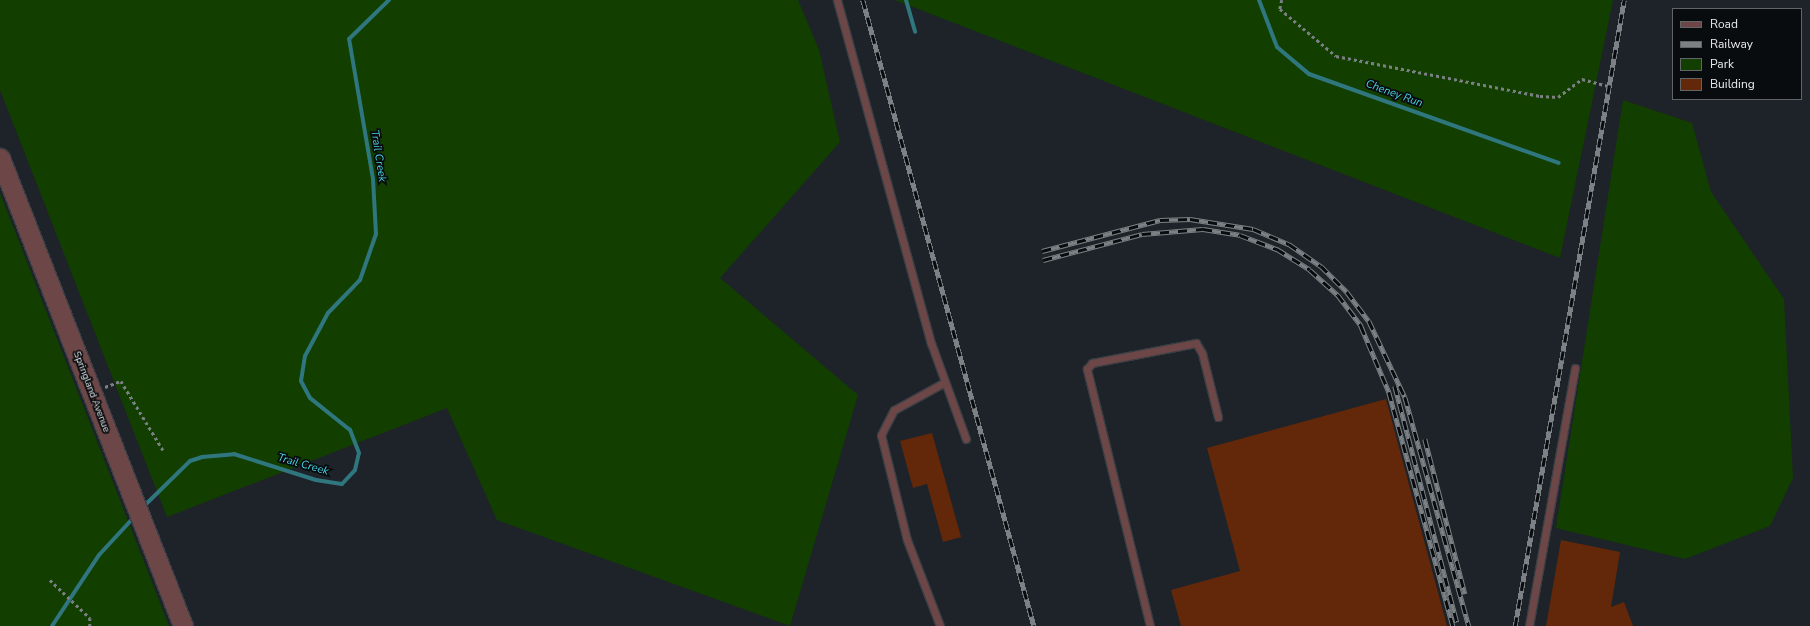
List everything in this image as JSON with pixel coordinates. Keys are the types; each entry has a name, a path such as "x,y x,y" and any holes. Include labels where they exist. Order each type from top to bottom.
{"street":[{"name":"Springland Avenue","path":"0,158 183,626"}],"lane":[{"path":"837,0 944,382 966,439"},
{"path":"1150,626 1087,370 1092,363 1196,343 1202,352 1218,418"},
{"path":"1530,626 1575,368"},
{"path":"940,626 907,540 881,435 894,410 944,382"}],"path":[{"path":"1282,0 1280,9 1336,56 1540,96 1558,97 1582,79 1609,86"},
{"path":"121,381 163,450"},
{"path":"50,580 90,618 90,626"}],"green space":[{"path":"0,0 798,0 819,50 840,142 720,278 858,395 790,626 497,520 447,408 167,517 0,90"},
{"path":"895,0 1613,0 1560,258"},
{"path":"1623,100 1692,123 1711,192 1784,299 1793,478 1770,526 1685,559 1556,528"},
{"path":"0,193 169,626 0,626"}],"building":[{"path":"1386,399 1447,626 1181,626 1171,590 1240,571 1207,448"},
{"path":"932,433 961,537 943,542 927,484 913,488 900,441"},
{"path":"1561,540 1620,552 1611,607 1624,602 1633,626 1546,626"}],"waterway":[{"name":"Trail Creek","path":"142,508 190,461 202,457 234,454 316,480 342,484 355,470 359,453 350,430 310,398 301,381 305,356 328,313 360,280 376,234 373,179 349,39 389,0"},
{"path":"906,0 915,32"},
{"name":"Cheney Run","path":"1259,0 1277,47 1309,74 1559,163"},
{"name":"Trail Creek","path":"52,626 99,555 135,516"}],"railway":[{"path":"863,0 1034,626"},
{"path":"1515,626 1624,0"},
{"path":"1042,251 1160,220 1190,219 1253,229 1289,244 1321,266 1347,292 1369,321 1405,397 1469,626"},
{"path":"1043,260 1142,234 1203,229 1240,235 1277,249 1310,270 1338,295 1361,326 1389,392 1453,626"},
{"path":"1395,386 1457,622"},
{"path":"1425,439 1465,594"}]}
